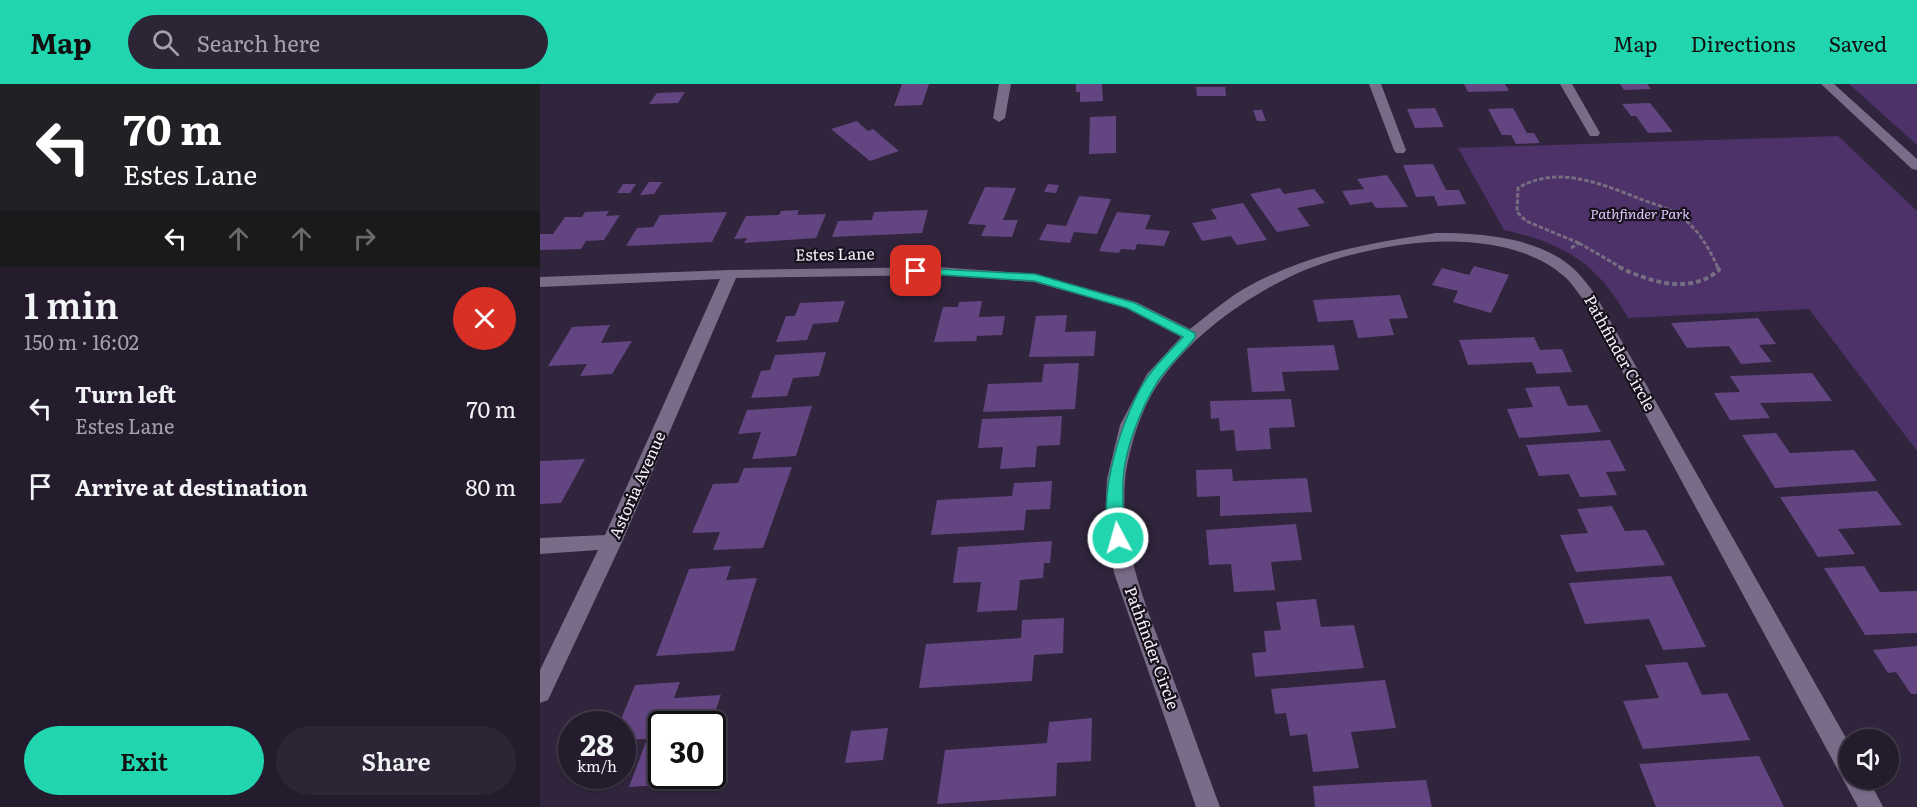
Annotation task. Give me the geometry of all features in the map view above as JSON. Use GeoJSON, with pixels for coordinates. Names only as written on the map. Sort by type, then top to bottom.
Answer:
{"type":"FeatureCollection","features":[{"type":"Feature","properties":{"kind":"street"},"geometry":{"type":"LineString","coordinates":[[999,118],[1005,84]]}},
{"type":"Feature","properties":{"kind":"street"},"geometry":{"type":"LineString","coordinates":[[1375,84],[1400,150]]}},
{"type":"Feature","properties":{"kind":"street"},"geometry":{"type":"LineString","coordinates":[[1566,84],[1594,134]]}},
{"type":"Feature","properties":{"kind":"street"},"geometry":{"type":"LineString","coordinates":[[1827,84],[1917,166]]}},
{"type":"Feature","properties":{"kind":"street","name":"Pathfinder Circle"},"geometry":{"type":"LineString","coordinates":[[1208,807],[1124,573],[1115,520],[1116,479],[1129,425],[1153,378],[1191,336],[1246,294],[1300,267],[1368,247],[1436,237],[1478,237],[1515,245],[1545,257],[1571,274],[1590,297],[1839,749]]}},
{"type":"Feature","properties":{"kind":"street","name":"Estes Lane"},"geometry":{"type":"LineString","coordinates":[[540,282],[730,274],[939,271],[1035,278],[1131,305],[1191,336]]}},
{"type":"Feature","properties":{"kind":"street","name":"Astoria Avenue"},"geometry":{"type":"LineString","coordinates":[[540,693],[612,542],[730,274]]}},
{"type":"Feature","properties":{"kind":"street"},"geometry":{"type":"LineString","coordinates":[[540,546],[612,542]]}},
{"type":"Feature","properties":{"kind":"street"},"geometry":{"type":"LineString","coordinates":[[1861,789],[1870,807]]}},
{"type":"Feature","properties":{"kind":"path"},"geometry":{"type":"LineString","coordinates":[[1566,177],[1609,188],[1660,207],[1679,215],[1695,230],[1714,257],[1719,270],[1712,278],[1693,284],[1660,281],[1619,267],[1595,250],[1579,243],[1526,221],[1517,212],[1518,188],[1525,182],[1536,178],[1566,177]]}},
{"type":"Feature","properties":{"kind":"path"},"geometry":{"type":"LineString","coordinates":[[1563,253],[1579,243]]}},
{"type":"Feature","properties":{"kind":"green space"},"geometry":{"type":"Polygon","coordinates":[[[1849,84],[1917,84],[1917,145],[1849,84]]]}},
{"type":"Feature","properties":{"kind":"green space","name":"Pathfinder Park"},"geometry":{"type":"Polygon","coordinates":[[[1838,136],[1917,211],[1917,451],[1809,309],[1628,318],[1604,283],[1577,259],[1545,242],[1504,230],[1458,148],[1838,136]]]}},
{"type":"Feature","properties":{"kind":"building"},"geometry":{"type":"Polygon","coordinates":[[[902,84],[929,84],[922,105],[894,106],[902,84]]]}},
{"type":"Feature","properties":{"kind":"building"},"geometry":{"type":"Polygon","coordinates":[[[1076,84],[1102,84],[1103,101],[1080,102],[1080,92],[1076,92],[1076,84]]]}},
{"type":"Feature","properties":{"kind":"building"},"geometry":{"type":"Polygon","coordinates":[[[1464,84],[1505,84],[1509,91],[1468,92],[1464,84]]]}},
{"type":"Feature","properties":{"kind":"building"},"geometry":{"type":"Polygon","coordinates":[[[1620,84],[1647,84],[1651,89],[1624,90],[1620,84]]]}},
{"type":"Feature","properties":{"kind":"building"},"geometry":{"type":"Polygon","coordinates":[[[1196,87],[1225,87],[1226,96],[1197,96],[1196,87]]]}},
{"type":"Feature","properties":{"kind":"building"},"geometry":{"type":"Polygon","coordinates":[[[685,92],[678,103],[649,104],[657,93],[685,92]]]}},
{"type":"Feature","properties":{"kind":"building"},"geometry":{"type":"Polygon","coordinates":[[[1650,103],[1673,132],[1648,133],[1636,116],[1631,116],[1622,104],[1650,103]]]}},
{"type":"Feature","properties":{"kind":"building"},"geometry":{"type":"Polygon","coordinates":[[[1435,108],[1444,127],[1415,128],[1407,109],[1435,108]]]}},
{"type":"Feature","properties":{"kind":"building"},"geometry":{"type":"Polygon","coordinates":[[[1513,108],[1527,133],[1534,133],[1540,143],[1516,144],[1511,135],[1502,135],[1488,109],[1513,108]]]}},
{"type":"Feature","properties":{"kind":"building"},"geometry":{"type":"Polygon","coordinates":[[[1253,110],[1262,110],[1266,121],[1257,121],[1253,110]]]}},
{"type":"Feature","properties":{"kind":"building"},"geometry":{"type":"Polygon","coordinates":[[[1116,116],[1116,153],[1089,154],[1090,117],[1116,116]]]}},
{"type":"Feature","properties":{"kind":"building"},"geometry":{"type":"Polygon","coordinates":[[[857,121],[868,131],[873,129],[899,151],[870,161],[831,129],[857,121]]]}},
{"type":"Feature","properties":{"kind":"building"},"geometry":{"type":"Polygon","coordinates":[[[1433,164],[1446,190],[1459,190],[1466,204],[1438,206],[1434,196],[1416,197],[1403,165],[1433,164]]]}},
{"type":"Feature","properties":{"kind":"building"},"geometry":{"type":"Polygon","coordinates":[[[1387,175],[1408,207],[1376,208],[1372,202],[1350,205],[1342,191],[1364,189],[1357,179],[1387,175]]]}},
{"type":"Feature","properties":{"kind":"building"},"geometry":{"type":"Polygon","coordinates":[[[649,182],[662,182],[654,194],[640,195],[649,182]]]}},
{"type":"Feature","properties":{"kind":"building"},"geometry":{"type":"Polygon","coordinates":[[[623,184],[636,184],[630,193],[617,193],[623,184]]]}},
{"type":"Feature","properties":{"kind":"building"},"geometry":{"type":"Polygon","coordinates":[[[1048,184],[1059,185],[1056,193],[1044,192],[1048,184]]]}},
{"type":"Feature","properties":{"kind":"building"},"geometry":{"type":"Polygon","coordinates":[[[985,187],[1016,188],[1003,220],[1018,220],[1012,237],[981,236],[986,225],[968,224],[985,187]]]}},
{"type":"Feature","properties":{"kind":"building"},"geometry":{"type":"Polygon","coordinates":[[[1280,188],[1284,194],[1314,189],[1325,203],[1297,208],[1310,226],[1277,232],[1250,194],[1280,188]]]}},
{"type":"Feature","properties":{"kind":"building"},"geometry":{"type":"Polygon","coordinates":[[[1079,196],[1111,199],[1097,234],[1074,232],[1070,243],[1039,240],[1047,224],[1066,226],[1079,196]]]}},
{"type":"Feature","properties":{"kind":"building"},"geometry":{"type":"Polygon","coordinates":[[[1243,203],[1267,240],[1237,245],[1231,236],[1202,241],[1192,223],[1217,219],[1211,209],[1243,203]]]}},
{"type":"Feature","properties":{"kind":"building"},"geometry":{"type":"Polygon","coordinates":[[[799,210],[797,215],[826,214],[816,238],[744,243],[747,238],[734,239],[746,216],[779,215],[781,211],[799,210]]]}},
{"type":"Feature","properties":{"kind":"building"},"geometry":{"type":"Polygon","coordinates":[[[928,210],[922,233],[832,237],[838,221],[872,220],[874,212],[928,210]]]}},
{"type":"Feature","properties":{"kind":"building"},"geometry":{"type":"Polygon","coordinates":[[[609,211],[606,216],[620,215],[604,240],[586,241],[581,249],[540,250],[540,234],[553,234],[565,217],[582,217],[585,212],[609,211]]]}},
{"type":"Feature","properties":{"kind":"building"},"geometry":{"type":"Polygon","coordinates":[[[727,212],[712,242],[626,246],[637,228],[653,227],[660,215],[727,212]]]}},
{"type":"Feature","properties":{"kind":"building"},"geometry":{"type":"Polygon","coordinates":[[[1117,212],[1151,215],[1145,229],[1170,231],[1164,246],[1137,244],[1135,250],[1121,249],[1119,253],[1099,251],[1117,212]]]}},
{"type":"Feature","properties":{"kind":"building"},"geometry":{"type":"Polygon","coordinates":[[[1474,266],[1509,275],[1491,313],[1453,302],[1458,291],[1432,285],[1442,268],[1469,275],[1474,266]]]}},
{"type":"Feature","properties":{"kind":"building"},"geometry":{"type":"Polygon","coordinates":[[[1400,295],[1408,318],[1389,319],[1394,335],[1358,338],[1353,320],[1318,322],[1313,300],[1400,295]]]}},
{"type":"Feature","properties":{"kind":"building"},"geometry":{"type":"Polygon","coordinates":[[[845,301],[838,322],[813,324],[807,340],[776,342],[786,316],[795,316],[800,303],[845,301]]]}},
{"type":"Feature","properties":{"kind":"building"},"geometry":{"type":"Polygon","coordinates":[[[982,301],[979,317],[1005,316],[1002,335],[977,336],[976,341],[934,342],[943,307],[958,307],[959,302],[982,301]]]}},
{"type":"Feature","properties":{"kind":"building"},"geometry":{"type":"Polygon","coordinates":[[[1067,315],[1065,332],[1096,331],[1094,356],[1029,357],[1036,316],[1067,315]]]}},
{"type":"Feature","properties":{"kind":"building"},"geometry":{"type":"Polygon","coordinates":[[[1758,318],[1776,344],[1759,345],[1772,362],[1741,364],[1729,346],[1687,348],[1671,323],[1758,318]]]}},
{"type":"Feature","properties":{"kind":"building"},"geometry":{"type":"Polygon","coordinates":[[[610,325],[601,343],[632,341],[612,374],[580,376],[587,364],[548,366],[572,327],[610,325]]]}},
{"type":"Feature","properties":{"kind":"building"},"geometry":{"type":"Polygon","coordinates":[[[1534,337],[1540,350],[1562,349],[1572,372],[1537,374],[1532,362],[1468,365],[1459,340],[1534,337]]]}},
{"type":"Feature","properties":{"kind":"building"},"geometry":{"type":"Polygon","coordinates":[[[1334,345],[1339,370],[1282,372],[1285,391],[1252,392],[1247,348],[1334,345]]]}},
{"type":"Feature","properties":{"kind":"building"},"geometry":{"type":"Polygon","coordinates":[[[826,352],[819,376],[793,378],[787,396],[751,398],[761,371],[770,370],[775,355],[826,352]]]}},
{"type":"Feature","properties":{"kind":"building"},"geometry":{"type":"Polygon","coordinates":[[[1079,363],[1075,409],[983,412],[988,384],[1042,382],[1044,364],[1079,363]]]}},
{"type":"Feature","properties":{"kind":"building"},"geometry":{"type":"Polygon","coordinates":[[[1812,373],[1832,401],[1760,403],[1770,418],[1730,420],[1714,393],[1740,392],[1730,376],[1812,373]]]}},
{"type":"Feature","properties":{"kind":"building"},"geometry":{"type":"Polygon","coordinates":[[[1559,386],[1568,406],[1587,405],[1601,432],[1519,438],[1507,409],[1533,407],[1525,388],[1559,386]]]}},
{"type":"Feature","properties":{"kind":"building"},"geometry":{"type":"Polygon","coordinates":[[[1291,399],[1295,427],[1269,428],[1271,449],[1236,451],[1234,430],[1220,431],[1219,418],[1211,419],[1210,401],[1291,399]]]}},
{"type":"Feature","properties":{"kind":"building"},"geometry":{"type":"Polygon","coordinates":[[[812,406],[796,456],[752,459],[761,432],[738,434],[747,410],[812,406]]]}},
{"type":"Feature","properties":{"kind":"building"},"geometry":{"type":"Polygon","coordinates":[[[1062,416],[1060,445],[1037,446],[1035,467],[1000,469],[1003,447],[978,448],[982,419],[1062,416]]]}},
{"type":"Feature","properties":{"kind":"building"},"geometry":{"type":"Polygon","coordinates":[[[1776,433],[1790,453],[1854,450],[1877,481],[1775,488],[1742,435],[1776,433]]]}},
{"type":"Feature","properties":{"kind":"building"},"geometry":{"type":"Polygon","coordinates":[[[1610,440],[1626,471],[1606,472],[1617,495],[1580,497],[1569,474],[1539,476],[1526,445],[1610,440]]]}},
{"type":"Feature","properties":{"kind":"building"},"geometry":{"type":"Polygon","coordinates":[[[585,459],[561,503],[540,504],[540,461],[585,459]]]}},
{"type":"Feature","properties":{"kind":"building"},"geometry":{"type":"Polygon","coordinates":[[[792,467],[763,548],[713,550],[720,532],[692,533],[713,484],[738,483],[744,468],[792,467]]]}},
{"type":"Feature","properties":{"kind":"building"},"geometry":{"type":"Polygon","coordinates":[[[1232,469],[1233,481],[1307,478],[1312,512],[1220,516],[1220,496],[1197,497],[1196,470],[1232,469]]]}},
{"type":"Feature","properties":{"kind":"building"},"geometry":{"type":"Polygon","coordinates":[[[1052,481],[1050,509],[1026,510],[1024,530],[931,535],[937,500],[1012,496],[1014,483],[1052,481]]]}},
{"type":"Feature","properties":{"kind":"building"},"geometry":{"type":"Polygon","coordinates":[[[1877,491],[1902,525],[1838,529],[1855,554],[1818,557],[1780,497],[1877,491]]]}},
{"type":"Feature","properties":{"kind":"building"},"geometry":{"type":"Polygon","coordinates":[[[1612,506],[1625,531],[1646,530],[1665,565],[1576,572],[1560,535],[1588,533],[1577,509],[1612,506]]]}},
{"type":"Feature","properties":{"kind":"building"},"geometry":{"type":"Polygon","coordinates":[[[1296,524],[1302,560],[1271,562],[1275,590],[1234,592],[1231,564],[1209,565],[1206,530],[1296,524]]]}},
{"type":"Feature","properties":{"kind":"building"},"geometry":{"type":"Polygon","coordinates":[[[1052,541],[1050,563],[1044,563],[1043,578],[1020,580],[1017,610],[977,612],[981,582],[953,583],[958,547],[1052,541]]]}},
{"type":"Feature","properties":{"kind":"building"},"geometry":{"type":"Polygon","coordinates":[[[731,566],[726,580],[757,578],[734,651],[656,656],[689,569],[731,566]]]}},
{"type":"Feature","properties":{"kind":"building"},"geometry":{"type":"Polygon","coordinates":[[[1864,566],[1880,592],[1917,591],[1917,633],[1865,635],[1824,568],[1864,566]]]}},
{"type":"Feature","properties":{"kind":"building"},"geometry":{"type":"Polygon","coordinates":[[[1671,576],[1706,647],[1663,650],[1649,619],[1585,624],[1569,583],[1671,576]]]}},
{"type":"Feature","properties":{"kind":"building"},"geometry":{"type":"Polygon","coordinates":[[[1316,599],[1321,627],[1354,625],[1364,668],[1255,677],[1252,653],[1266,652],[1264,631],[1281,630],[1276,602],[1316,599]]]}},
{"type":"Feature","properties":{"kind":"building"},"geometry":{"type":"Polygon","coordinates":[[[1064,618],[1063,653],[1034,655],[1032,681],[919,688],[926,644],[1021,638],[1022,620],[1064,618]]]}},
{"type":"Feature","properties":{"kind":"building"},"geometry":{"type":"Polygon","coordinates":[[[1917,646],[1917,694],[1911,694],[1896,672],[1888,673],[1873,650],[1917,646]]]}},
{"type":"Feature","properties":{"kind":"building"},"geometry":{"type":"Polygon","coordinates":[[[1687,662],[1702,695],[1727,693],[1750,740],[1643,749],[1623,701],[1659,698],[1645,665],[1687,662]]]}},
{"type":"Feature","properties":{"kind":"building"},"geometry":{"type":"Polygon","coordinates":[[[1385,680],[1396,728],[1351,732],[1359,768],[1313,772],[1307,734],[1290,736],[1286,713],[1275,714],[1271,689],[1385,680]]]}},
{"type":"Feature","properties":{"kind":"building"},"geometry":{"type":"Polygon","coordinates":[[[680,682],[674,698],[721,695],[715,711],[648,711],[648,786],[636,787],[636,768],[647,739],[636,739],[636,711],[624,711],[635,685],[680,682]]]}},
{"type":"Feature","properties":{"kind":"building"},"geometry":{"type":"Polygon","coordinates":[[[1092,718],[1091,761],[1057,763],[1056,796],[937,804],[945,750],[1047,743],[1049,722],[1092,718]]]}},
{"type":"Feature","properties":{"kind":"building"},"geometry":{"type":"Polygon","coordinates":[[[888,728],[883,760],[845,763],[851,731],[888,728]]]}},
{"type":"Feature","properties":{"kind":"building"},"geometry":{"type":"Polygon","coordinates":[[[1759,756],[1784,807],[1656,807],[1639,764],[1759,756]]]}},
{"type":"Feature","properties":{"kind":"building"},"geometry":{"type":"Polygon","coordinates":[[[1426,780],[1432,807],[1315,807],[1313,786],[1426,780]]]}},
{"type":"Feature","properties":{"kind":"route"},"geometry":{"type":"LineString","coordinates":[[916,271],[1035,278],[1131,305],[1191,336],[1153,378],[1129,425],[1116,479],[1115,520],[1118,538]]}}]}
